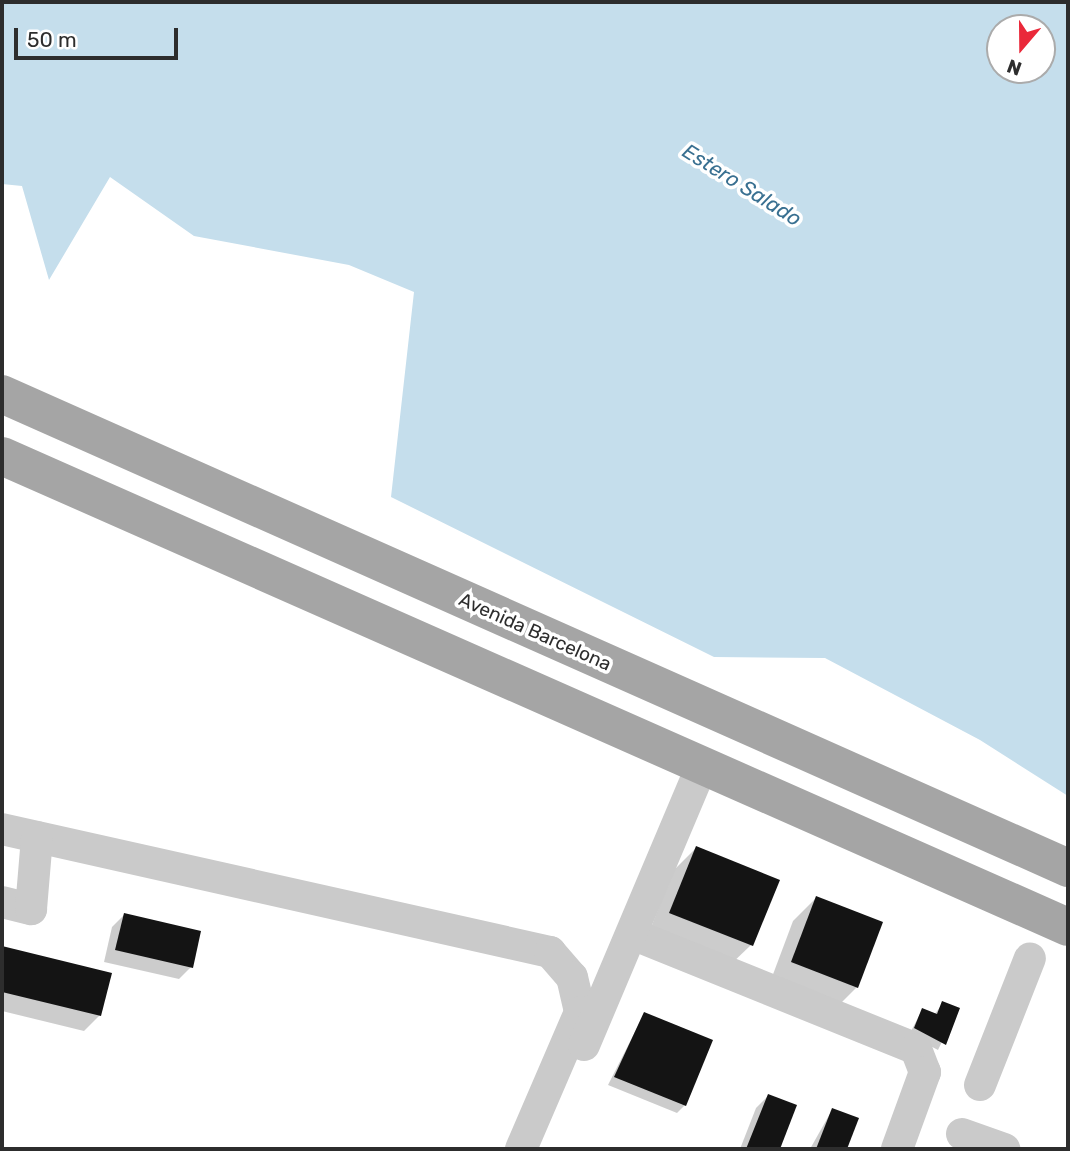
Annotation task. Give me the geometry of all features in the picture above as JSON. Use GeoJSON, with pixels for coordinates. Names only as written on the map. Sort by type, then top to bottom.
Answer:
{"type":"FeatureCollection","features":[{"type":"Feature","properties":{"kind":"main road","name":"Avenida Barcelona"},"geometry":{"type":"LineString","coordinates":[[2,394],[1068,869]]}},
{"type":"Feature","properties":{"kind":"main road"},"geometry":{"type":"LineString","coordinates":[[2,456],[701,768],[1068,927]]}},
{"type":"Feature","properties":{"kind":"main road"},"geometry":{"type":"LineString","coordinates":[[889,850],[916,837],[917,803]]}},
{"type":"Feature","properties":{"kind":"main road"},"geometry":{"type":"LineString","coordinates":[[950,877],[943,865],[947,840],[976,828]]}},
{"type":"Feature","properties":{"kind":"street"},"geometry":{"type":"LineString","coordinates":[[539,1149],[701,768]]}},
{"type":"Feature","properties":{"kind":"street"},"geometry":{"type":"LineString","coordinates":[[2,829],[550,952],[572,978],[580,1012],[520,1149]]}},
{"type":"Feature","properties":{"kind":"street"},"geometry":{"type":"LineString","coordinates":[[2,902],[31,909],[37,837]]}},
{"type":"Feature","properties":{"kind":"street"},"geometry":{"type":"LineString","coordinates":[[632,934],[916,1049],[925,1072],[897,1149]]}},
{"type":"Feature","properties":{"kind":"street"},"geometry":{"type":"LineString","coordinates":[[980,1085],[1030,958]]}},
{"type":"Feature","properties":{"kind":"street"},"geometry":{"type":"LineString","coordinates":[[962,1135],[1004,1149]]}},
{"type":"Feature","properties":{"kind":"water","name":"Estero Salado"},"geometry":{"type":"Polygon","coordinates":[[[2,2],[1068,2],[1068,796],[980,740],[825,658],[714,657],[391,497],[414,292],[349,265],[194,236],[110,177],[49,280],[22,186],[2,184],[2,2]]]}},
{"type":"Feature","properties":{"kind":"building"},"geometry":{"type":"Polygon","coordinates":[[[696,846],[780,880],[753,946],[669,913],[696,846]]]}},
{"type":"Feature","properties":{"kind":"building"},"geometry":{"type":"Polygon","coordinates":[[[816,896],[883,922],[858,988],[791,962],[816,896]]]}},
{"type":"Feature","properties":{"kind":"building"},"geometry":{"type":"Polygon","coordinates":[[[124,913],[201,931],[193,968],[115,950],[124,913]]]}},
{"type":"Feature","properties":{"kind":"building"},"geometry":{"type":"Polygon","coordinates":[[[2,946],[112,973],[101,1016],[2,992],[2,946]]]}},
{"type":"Feature","properties":{"kind":"building"},"geometry":{"type":"Polygon","coordinates":[[[942,1001],[960,1008],[946,1045],[914,1028],[922,1008],[937,1014],[942,1001]]]}},
{"type":"Feature","properties":{"kind":"building"},"geometry":{"type":"Polygon","coordinates":[[[644,1012],[713,1040],[686,1106],[614,1077],[644,1012]]]}},
{"type":"Feature","properties":{"kind":"building"},"geometry":{"type":"Polygon","coordinates":[[[768,1094],[797,1105],[780,1149],[746,1149],[768,1094]]]}},
{"type":"Feature","properties":{"kind":"building"},"geometry":{"type":"Polygon","coordinates":[[[832,1108],[859,1118],[847,1149],[816,1149],[832,1108]]]}}]}
